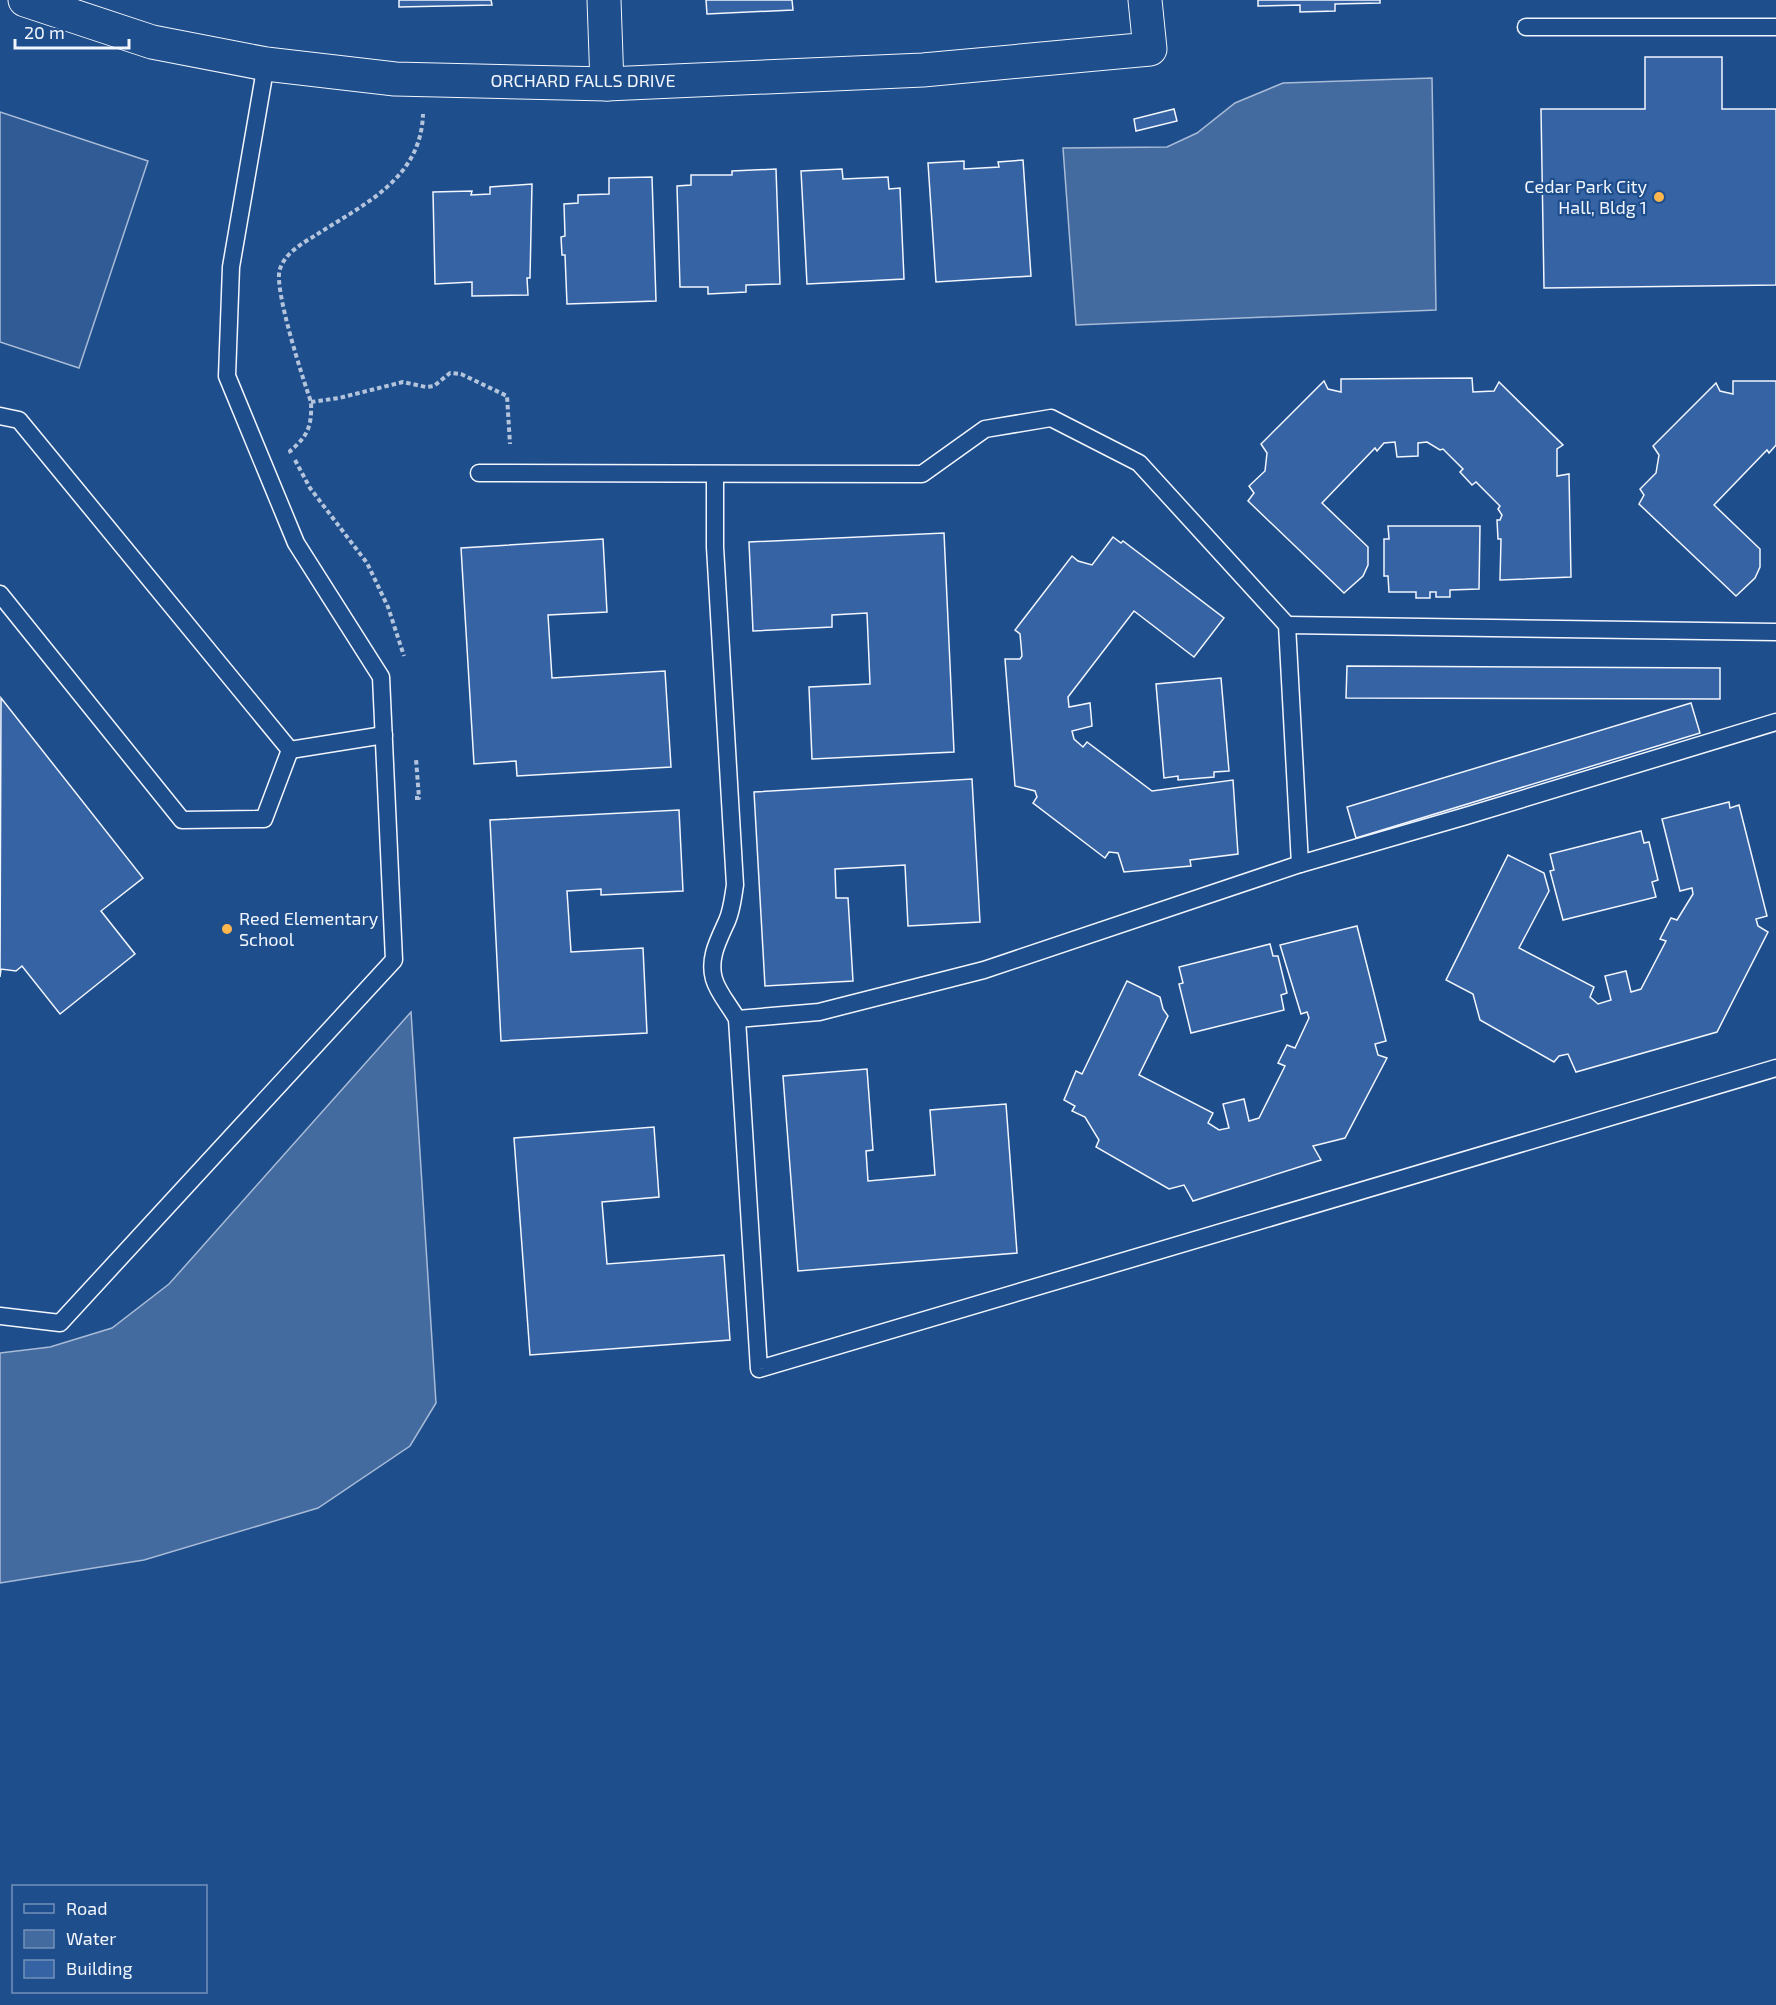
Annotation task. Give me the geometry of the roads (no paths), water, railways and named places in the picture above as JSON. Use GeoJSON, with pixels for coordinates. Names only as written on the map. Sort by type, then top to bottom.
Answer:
{"type":"FeatureCollection","features":[{"type":"Feature","properties":{"kind":"street","name":"ORCHARD FALLS DRIVE"},"geometry":{"type":"LineString","coordinates":[[25,0],[152,42],[266,64],[395,79],[608,84],[923,70],[1150,49],[1145,0]]}},
{"type":"Feature","properties":{"kind":"street"},"geometry":{"type":"LineString","coordinates":[[604,0],[608,84]]}},
{"type":"Feature","properties":{"kind":"lane"},"geometry":{"type":"LineString","coordinates":[[1526,27],[1776,27]]}},
{"type":"Feature","properties":{"kind":"lane"},"geometry":{"type":"LineString","coordinates":[[0,1316],[60,1323],[393,960],[381,677],[296,543],[227,376],[231,267],[266,64]]}},
{"type":"Feature","properties":{"kind":"lane"},"geometry":{"type":"LineString","coordinates":[[0,416],[18,420],[290,750]]}},
{"type":"Feature","properties":{"kind":"lane"},"geometry":{"type":"LineString","coordinates":[[479,473],[922,474],[985,429],[1051,418],[1139,463],[1287,625],[1300,864]]}},
{"type":"Feature","properties":{"kind":"lane"},"geometry":{"type":"LineString","coordinates":[[715,474],[715,547],[735,885],[730,911],[719,936],[713,960],[713,977],[737,1019],[759,1369],[1776,1068]]}},
{"type":"Feature","properties":{"kind":"lane"},"geometry":{"type":"LineString","coordinates":[[0,594],[182,820],[264,819],[290,750]]}},
{"type":"Feature","properties":{"kind":"lane"},"geometry":{"type":"LineString","coordinates":[[1287,625],[1776,632]]}},
{"type":"Feature","properties":{"kind":"lane"},"geometry":{"type":"LineString","coordinates":[[737,1019],[819,1012],[984,970],[1300,864],[1776,722]]}},
{"type":"Feature","properties":{"kind":"lane"},"geometry":{"type":"LineString","coordinates":[[290,750],[384,735]]}},
{"type":"Feature","properties":{"kind":"water"},"geometry":{"type":"Polygon","coordinates":[[[1432,78],[1436,310],[1076,325],[1063,148],[1167,147],[1197,133],[1235,103],[1283,83],[1432,78]]]}},
{"type":"Feature","properties":{"kind":"water"},"geometry":{"type":"Polygon","coordinates":[[[411,1012],[436,1403],[410,1446],[318,1508],[144,1560],[0,1583],[0,1353],[50,1347],[112,1328],[169,1284],[411,1012]]]}},
{"type":"Feature","properties":{"kind":"place","name":"Cedar Park City Hall, Bldg 1"},"geometry":{"type":"Point","coordinates":[1659,197]}},
{"type":"Feature","properties":{"kind":"place","name":"Reed Elementary School"},"geometry":{"type":"Point","coordinates":[227,929]}}]}
